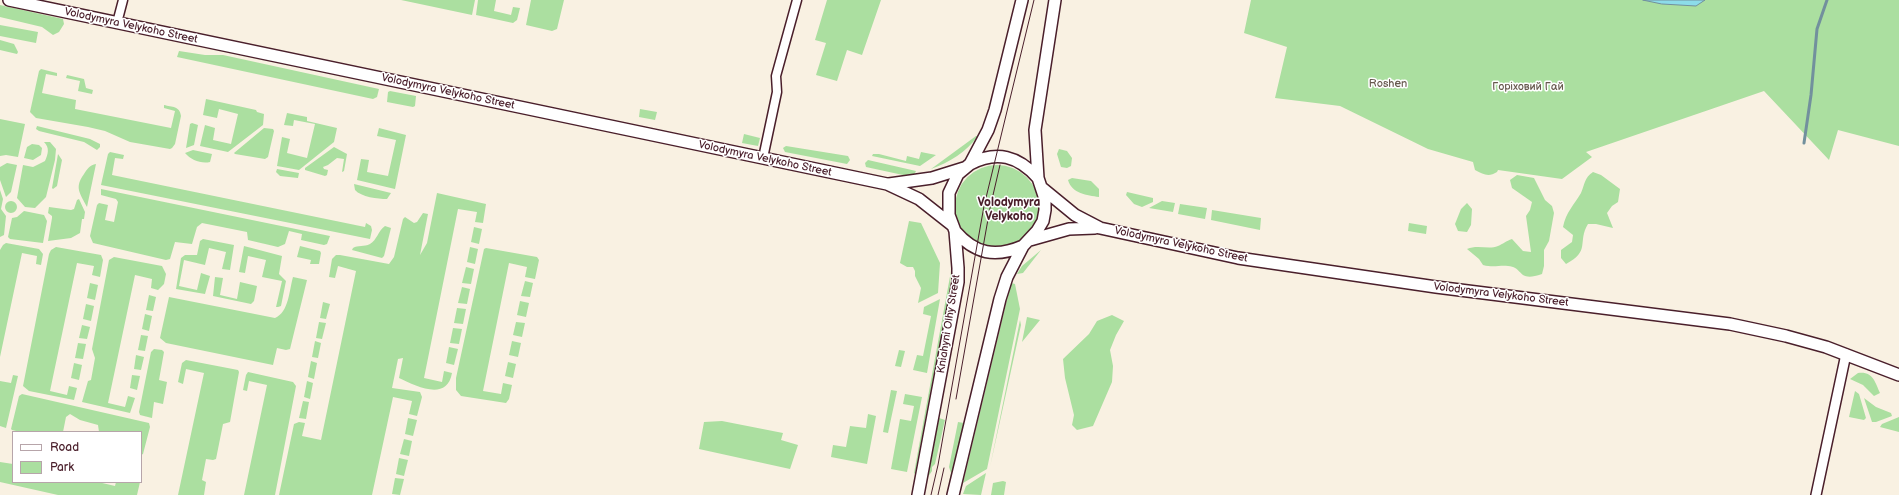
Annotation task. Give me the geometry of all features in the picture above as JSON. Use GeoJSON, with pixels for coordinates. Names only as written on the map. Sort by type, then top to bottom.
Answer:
{"type":"FeatureCollection","features":[{"type":"Feature","properties":{"kind":"main road","name":"Volodymyra Velykoho Street"},"geometry":{"type":"LineString","coordinates":[[9,0],[886,184],[919,199],[954,228],[964,241],[974,248],[986,252],[1005,252],[1026,243],[1069,229],[1100,228],[1258,262],[1436,288],[1730,324],[1786,336],[1846,354],[1899,375]]}},
{"type":"Feature","properties":{"kind":"main road","name":"Kniahyni Olhy Street"},"geometry":{"type":"LineString","coordinates":[[918,495],[958,282],[954,228],[949,215],[949,193],[953,183],[968,165],[988,130],[995,110],[1022,0]]}},
{"type":"Feature","properties":{"kind":"main road"},"geometry":{"type":"LineString","coordinates":[[953,495],[1000,298],[1007,278],[1026,243],[1037,231],[1044,216],[1045,199],[1040,183],[1034,140],[1036,116],[1055,0]]}},
{"type":"Feature","properties":{"kind":"main road","name":"Volodymyra Velykoho Street"},"geometry":{"type":"LineString","coordinates":[[886,184],[932,178],[988,157],[1007,157],[1024,165],[1040,183],[1075,215],[1100,228]]}},
{"type":"Feature","properties":{"kind":"street"},"geometry":{"type":"LineString","coordinates":[[117,23],[123,0]]}},
{"type":"Feature","properties":{"kind":"street"},"geometry":{"type":"LineString","coordinates":[[763,158],[777,92],[776,76],[797,0]]}},
{"type":"Feature","properties":{"kind":"street"},"geometry":{"type":"LineString","coordinates":[[1816,495],[1846,354]]}},
{"type":"Feature","properties":{"kind":"green space"},"geometry":{"type":"Polygon","coordinates":[[[401,0],[475,0],[472,15],[401,0]]]}},
{"type":"Feature","properties":{"kind":"green space"},"geometry":{"type":"Polygon","coordinates":[[[478,0],[496,0],[494,11],[511,15],[513,7],[520,8],[517,20],[513,23],[476,15],[478,0]]]}},
{"type":"Feature","properties":{"kind":"green space"},"geometry":{"type":"Polygon","coordinates":[[[531,0],[564,0],[557,29],[552,31],[526,25],[531,0]]]}},
{"type":"Feature","properties":{"kind":"green space"},"geometry":{"type":"Polygon","coordinates":[[[827,0],[881,0],[862,55],[847,50],[837,81],[816,75],[826,43],[815,40],[827,0]]]}},
{"type":"Feature","properties":{"kind":"green space","name":"Горіховий Гай"},"geometry":{"type":"Polygon","coordinates":[[[1251,0],[1899,0],[1899,146],[1838,130],[1829,160],[1764,91],[1586,152],[1592,157],[1562,179],[1498,170],[1494,174],[1486,175],[1475,170],[1473,162],[1428,149],[1340,106],[1275,98],[1287,47],[1244,33],[1251,0]]]}},
{"type":"Feature","properties":{"kind":"green space"},"geometry":{"type":"Polygon","coordinates":[[[0,5],[63,19],[64,24],[59,32],[53,35],[42,27],[0,17],[0,5]]]}},
{"type":"Feature","properties":{"kind":"green space"},"geometry":{"type":"Polygon","coordinates":[[[0,25],[38,32],[36,43],[0,36],[0,25]]]}},
{"type":"Feature","properties":{"kind":"green space"},"geometry":{"type":"Polygon","coordinates":[[[0,40],[14,44],[18,52],[17,54],[0,50],[0,40]]]}},
{"type":"Feature","properties":{"kind":"green space"},"geometry":{"type":"Polygon","coordinates":[[[179,51],[205,55],[223,55],[379,89],[377,97],[373,99],[177,57],[179,51]]]}},
{"type":"Feature","properties":{"kind":"green space"},"geometry":{"type":"Polygon","coordinates":[[[41,69],[57,73],[57,76],[46,74],[42,93],[76,100],[75,109],[171,128],[175,111],[164,108],[164,105],[179,110],[181,116],[175,144],[170,149],[130,142],[105,131],[36,118],[30,112],[39,71],[41,69]]]}},
{"type":"Feature","properties":{"kind":"green space"},"geometry":{"type":"Polygon","coordinates":[[[67,75],[84,79],[86,88],[93,90],[92,94],[78,91],[80,81],[66,78],[67,75]]]}},
{"type":"Feature","properties":{"kind":"green space"},"geometry":{"type":"Polygon","coordinates":[[[390,91],[416,96],[415,106],[413,107],[387,102],[388,92],[390,91]]]}},
{"type":"Feature","properties":{"kind":"green space"},"geometry":{"type":"Polygon","coordinates":[[[206,99],[256,110],[257,112],[264,114],[263,125],[228,152],[200,146],[205,125],[215,128],[213,140],[231,144],[238,114],[219,109],[217,118],[203,115],[206,99]]]}},
{"type":"Feature","properties":{"kind":"green space"},"geometry":{"type":"Polygon","coordinates":[[[640,109],[657,112],[655,120],[639,117],[640,109]]]}},
{"type":"Feature","properties":{"kind":"green space"},"geometry":{"type":"Polygon","coordinates":[[[287,113],[307,117],[307,121],[337,128],[334,142],[299,170],[277,166],[282,137],[290,139],[287,153],[307,158],[315,124],[294,120],[293,126],[284,125],[287,113]]]}},
{"type":"Feature","properties":{"kind":"green space"},"geometry":{"type":"Polygon","coordinates":[[[0,119],[25,124],[18,157],[6,155],[0,156],[0,119]]]}},
{"type":"Feature","properties":{"kind":"green space"},"geometry":{"type":"Polygon","coordinates":[[[192,123],[198,125],[194,145],[186,148],[190,124],[192,123]]]}},
{"type":"Feature","properties":{"kind":"green space"},"geometry":{"type":"Polygon","coordinates":[[[37,126],[90,139],[100,144],[100,147],[97,150],[84,142],[39,131],[36,129],[37,126]]]}},
{"type":"Feature","properties":{"kind":"green space"},"geometry":{"type":"Polygon","coordinates":[[[264,128],[273,129],[274,131],[268,157],[265,159],[234,153],[264,128]]]}},
{"type":"Feature","properties":{"kind":"green space"},"geometry":{"type":"Polygon","coordinates":[[[379,128],[406,135],[395,189],[357,180],[361,159],[369,160],[367,172],[388,176],[396,140],[377,136],[379,128]]]}},
{"type":"Feature","properties":{"kind":"green space"},"geometry":{"type":"Polygon","coordinates":[[[744,134],[760,138],[758,146],[742,143],[744,134]]]}},
{"type":"Feature","properties":{"kind":"green space"},"geometry":{"type":"Polygon","coordinates":[[[978,136],[957,156],[931,169],[978,136]]]}},
{"type":"Feature","properties":{"kind":"green space"},"geometry":{"type":"Polygon","coordinates":[[[44,142],[50,142],[56,149],[55,160],[46,197],[35,208],[25,207],[17,198],[23,165],[33,167],[45,161],[48,151],[44,142]]]}},
{"type":"Feature","properties":{"kind":"green space"},"geometry":{"type":"Polygon","coordinates":[[[32,144],[39,145],[42,148],[41,155],[33,160],[24,158],[27,147],[32,144]]]}},
{"type":"Feature","properties":{"kind":"green space"},"geometry":{"type":"Polygon","coordinates":[[[786,146],[848,156],[850,160],[847,164],[785,152],[783,148],[786,146]]]}},
{"type":"Feature","properties":{"kind":"green space"},"geometry":{"type":"Polygon","coordinates":[[[334,147],[347,154],[344,171],[342,172],[344,159],[337,158],[323,167],[324,169],[328,170],[327,175],[325,176],[305,170],[305,168],[334,147]]]}},
{"type":"Feature","properties":{"kind":"green space"},"geometry":{"type":"Polygon","coordinates":[[[1059,149],[1067,151],[1072,158],[1071,166],[1067,168],[1061,167],[1057,154],[1059,149]]]}},
{"type":"Feature","properties":{"kind":"green space"},"geometry":{"type":"Polygon","coordinates":[[[193,150],[212,154],[210,162],[196,161],[185,153],[193,150]]]}},
{"type":"Feature","properties":{"kind":"green space"},"geometry":{"type":"Polygon","coordinates":[[[110,152],[124,155],[123,159],[115,158],[112,175],[365,227],[366,223],[371,226],[372,230],[370,239],[101,185],[108,154],[110,152]]]}},
{"type":"Feature","properties":{"kind":"green space"},"geometry":{"type":"Polygon","coordinates":[[[921,152],[936,155],[920,166],[872,156],[873,154],[879,154],[906,161],[907,156],[919,159],[921,152]]]}},
{"type":"Feature","properties":{"kind":"green space"},"geometry":{"type":"Polygon","coordinates":[[[58,154],[62,160],[57,186],[53,189],[52,188],[58,154]]]}},
{"type":"Feature","properties":{"kind":"green space"},"geometry":{"type":"Polygon","coordinates":[[[868,160],[916,171],[914,175],[903,175],[866,167],[865,163],[868,160]]]}},
{"type":"Feature","properties":{"kind":"green space"},"geometry":{"type":"Polygon","coordinates":[[[7,163],[17,165],[11,192],[6,197],[0,180],[0,167],[7,163]]]}},
{"type":"Feature","properties":{"kind":"green space"},"geometry":{"type":"Polygon","coordinates":[[[96,164],[87,207],[80,194],[79,183],[88,169],[92,165],[96,164]]]}},
{"type":"Feature","properties":{"kind":"green space"},"geometry":{"type":"Polygon","coordinates":[[[997,165],[1013,168],[1027,177],[1036,191],[1039,207],[1036,223],[1027,237],[1013,246],[997,249],[981,246],[967,237],[958,223],[955,207],[958,191],[967,177],[981,168],[997,165]]]}},
{"type":"Feature","properties":{"kind":"green space"},"geometry":{"type":"Polygon","coordinates":[[[277,169],[299,173],[298,178],[280,176],[276,172],[277,169]]]}},
{"type":"Feature","properties":{"kind":"green space"},"geometry":{"type":"Polygon","coordinates":[[[1593,172],[1601,175],[1620,189],[1618,202],[1612,206],[1607,213],[1613,228],[1596,224],[1588,224],[1583,236],[1581,250],[1574,259],[1566,264],[1561,258],[1561,250],[1572,242],[1573,235],[1563,227],[1564,222],[1581,193],[1586,179],[1593,172]]]}},
{"type":"Feature","properties":{"kind":"green space"},"geometry":{"type":"Polygon","coordinates":[[[1517,175],[1534,178],[1545,200],[1552,206],[1554,213],[1549,241],[1544,250],[1544,266],[1542,274],[1528,277],[1524,276],[1513,267],[1483,265],[1479,259],[1467,249],[1475,247],[1494,247],[1512,239],[1523,251],[1531,252],[1526,216],[1530,210],[1532,202],[1512,188],[1510,180],[1517,175]]]}},
{"type":"Feature","properties":{"kind":"green space"},"geometry":{"type":"Polygon","coordinates":[[[1072,178],[1091,181],[1099,189],[1099,197],[1076,191],[1070,185],[1068,180],[1072,178]]]}},
{"type":"Feature","properties":{"kind":"green space"},"geometry":{"type":"Polygon","coordinates":[[[354,184],[391,193],[387,199],[370,197],[355,190],[354,184]]]}},
{"type":"Feature","properties":{"kind":"green space"},"geometry":{"type":"Polygon","coordinates":[[[101,189],[330,236],[327,244],[324,245],[301,240],[302,234],[289,231],[285,244],[278,247],[248,240],[247,232],[202,223],[197,227],[192,244],[175,242],[170,259],[166,260],[93,243],[90,236],[97,205],[99,203],[108,205],[105,220],[114,222],[118,202],[116,199],[101,195],[101,189]]]}},
{"type":"Feature","properties":{"kind":"green space"},"geometry":{"type":"Polygon","coordinates":[[[0,190],[3,199],[1,209],[6,216],[4,235],[0,237],[0,190]]]}},
{"type":"Feature","properties":{"kind":"green space"},"geometry":{"type":"Polygon","coordinates":[[[1127,192],[1153,198],[1153,202],[1142,207],[1134,204],[1126,195],[1127,192]]]}},
{"type":"Feature","properties":{"kind":"green space"},"geometry":{"type":"Polygon","coordinates":[[[437,193],[486,204],[483,223],[475,222],[477,212],[458,209],[424,378],[442,382],[444,371],[452,373],[449,382],[444,387],[430,389],[422,388],[399,378],[403,358],[398,359],[392,388],[420,392],[422,397],[417,416],[409,414],[412,401],[393,397],[372,495],[279,495],[294,424],[299,422],[305,423],[302,436],[321,440],[356,271],[338,266],[335,278],[329,277],[332,259],[336,255],[340,255],[389,264],[394,257],[403,219],[405,217],[414,223],[417,222],[423,213],[428,214],[420,255],[427,243],[437,193]]]}},
{"type":"Feature","properties":{"kind":"green space"},"geometry":{"type":"Polygon","coordinates":[[[79,199],[85,212],[84,219],[82,219],[80,233],[71,238],[48,241],[52,218],[52,216],[48,213],[49,207],[71,210],[74,209],[77,200],[79,199]]]}},
{"type":"Feature","properties":{"kind":"green space"},"geometry":{"type":"Polygon","coordinates":[[[11,201],[15,203],[17,207],[15,211],[11,213],[7,211],[5,207],[7,203],[11,201]]]}},
{"type":"Feature","properties":{"kind":"green space"},"geometry":{"type":"Polygon","coordinates":[[[1162,201],[1175,203],[1173,212],[1149,208],[1162,201]]]}},
{"type":"Feature","properties":{"kind":"green space"},"geometry":{"type":"Polygon","coordinates":[[[1467,203],[1472,209],[1471,225],[1467,232],[1458,231],[1455,224],[1461,209],[1467,203]]]}},
{"type":"Feature","properties":{"kind":"green space"},"geometry":{"type":"Polygon","coordinates":[[[1180,204],[1207,208],[1205,219],[1178,214],[1180,204]]]}},
{"type":"Feature","properties":{"kind":"green space"},"geometry":{"type":"Polygon","coordinates":[[[1212,210],[1261,218],[1260,230],[1211,220],[1212,210]]]}},
{"type":"Feature","properties":{"kind":"green space"},"geometry":{"type":"Polygon","coordinates":[[[24,211],[44,215],[47,221],[43,243],[10,239],[8,237],[12,218],[17,217],[24,211]]]}},
{"type":"Feature","properties":{"kind":"green space"},"geometry":{"type":"Polygon","coordinates":[[[909,221],[921,223],[940,263],[938,293],[918,303],[921,288],[915,276],[915,271],[913,267],[907,267],[900,263],[909,221]]]}},
{"type":"Feature","properties":{"kind":"green space"},"geometry":{"type":"Polygon","coordinates":[[[1409,223],[1427,226],[1426,234],[1408,231],[1409,223]]]}},
{"type":"Feature","properties":{"kind":"green space"},"geometry":{"type":"Polygon","coordinates":[[[385,226],[391,228],[384,256],[382,258],[352,250],[355,247],[370,244],[385,226]]]}},
{"type":"Feature","properties":{"kind":"green space"},"geometry":{"type":"Polygon","coordinates":[[[474,227],[482,229],[479,244],[471,242],[474,227]]]}},
{"type":"Feature","properties":{"kind":"green space"},"geometry":{"type":"Polygon","coordinates":[[[203,239],[234,245],[230,270],[222,269],[226,252],[209,248],[205,265],[184,260],[179,286],[197,290],[201,273],[210,276],[205,294],[176,289],[181,258],[185,255],[197,255],[200,241],[203,239]]]}},
{"type":"Feature","properties":{"kind":"green space"},"geometry":{"type":"Polygon","coordinates":[[[6,243],[39,249],[43,254],[41,265],[36,264],[37,256],[22,253],[0,357],[0,250],[6,243]]]}},
{"type":"Feature","properties":{"kind":"green space"},"geometry":{"type":"Polygon","coordinates":[[[244,246],[282,256],[279,274],[286,281],[281,306],[276,307],[282,281],[262,277],[266,260],[248,256],[245,273],[239,272],[244,246]]]}},
{"type":"Feature","properties":{"kind":"green space"},"geometry":{"type":"Polygon","coordinates":[[[300,246],[320,251],[319,264],[310,264],[311,260],[297,257],[300,246]]]}},
{"type":"Feature","properties":{"kind":"green space"},"geometry":{"type":"Polygon","coordinates":[[[56,247],[101,255],[103,260],[100,277],[92,275],[94,266],[77,263],[50,391],[67,395],[69,386],[77,388],[74,400],[29,391],[23,386],[49,254],[51,250],[56,247]]]}},
{"type":"Feature","properties":{"kind":"green space"},"geometry":{"type":"Polygon","coordinates":[[[470,247],[478,249],[475,264],[467,262],[470,247]]]}},
{"type":"Feature","properties":{"kind":"green space"},"geometry":{"type":"Polygon","coordinates":[[[486,248],[537,257],[539,260],[535,279],[525,277],[527,267],[509,263],[483,391],[501,394],[503,383],[512,385],[509,399],[506,403],[461,396],[456,390],[456,378],[484,249],[486,248]]]}},
{"type":"Feature","properties":{"kind":"green space"},"geometry":{"type":"Polygon","coordinates":[[[1041,250],[1023,273],[1017,274],[1022,266],[1041,250]]]}},
{"type":"Feature","properties":{"kind":"green space"},"geometry":{"type":"Polygon","coordinates":[[[114,257],[162,266],[166,274],[164,284],[158,290],[151,288],[152,279],[135,275],[108,403],[125,407],[128,396],[135,398],[130,413],[82,402],[88,381],[91,380],[95,358],[92,349],[109,260],[114,257]]]}},
{"type":"Feature","properties":{"kind":"green space"},"geometry":{"type":"Polygon","coordinates":[[[466,267],[474,269],[471,284],[462,283],[466,267]]]}},
{"type":"Feature","properties":{"kind":"green space"},"geometry":{"type":"Polygon","coordinates":[[[951,271],[950,289],[915,474],[914,473],[951,271]]]}},
{"type":"Feature","properties":{"kind":"green space"},"geometry":{"type":"Polygon","coordinates":[[[215,277],[223,278],[220,295],[237,299],[240,282],[257,286],[254,301],[251,304],[213,296],[215,277]]]}},
{"type":"Feature","properties":{"kind":"green space"},"geometry":{"type":"Polygon","coordinates":[[[293,277],[307,280],[290,349],[286,350],[277,348],[273,365],[166,343],[160,338],[169,297],[275,318],[280,315],[286,306],[293,277]]]}},
{"type":"Feature","properties":{"kind":"green space"},"geometry":{"type":"Polygon","coordinates":[[[525,281],[533,283],[530,297],[521,296],[525,281]]]}},
{"type":"Feature","properties":{"kind":"green space"},"geometry":{"type":"Polygon","coordinates":[[[90,283],[98,285],[95,300],[87,298],[90,283]]]}},
{"type":"Feature","properties":{"kind":"green space"},"geometry":{"type":"Polygon","coordinates":[[[1011,283],[1015,284],[1020,309],[987,469],[963,483],[1011,283]]]}},
{"type":"Feature","properties":{"kind":"green space"},"geometry":{"type":"Polygon","coordinates":[[[462,287],[470,289],[467,304],[458,303],[462,287]]]}},
{"type":"Feature","properties":{"kind":"green space"},"geometry":{"type":"Polygon","coordinates":[[[149,295],[156,297],[153,311],[146,310],[149,295]]]}},
{"type":"Feature","properties":{"kind":"green space"},"geometry":{"type":"Polygon","coordinates":[[[940,299],[927,373],[913,370],[917,355],[923,356],[931,316],[923,314],[924,307],[940,299]]]}},
{"type":"Feature","properties":{"kind":"green space"},"geometry":{"type":"Polygon","coordinates":[[[520,301],[529,303],[526,317],[517,315],[520,301]]]}},
{"type":"Feature","properties":{"kind":"green space"},"geometry":{"type":"Polygon","coordinates":[[[323,302],[330,304],[326,319],[320,318],[323,302]]]}},
{"type":"Feature","properties":{"kind":"green space"},"geometry":{"type":"Polygon","coordinates":[[[86,304],[94,306],[91,321],[83,319],[86,304]]]}},
{"type":"Feature","properties":{"kind":"green space"},"geometry":{"type":"Polygon","coordinates":[[[457,308],[466,309],[463,324],[454,323],[457,308]]]}},
{"type":"Feature","properties":{"kind":"green space"},"geometry":{"type":"Polygon","coordinates":[[[145,314],[152,316],[149,331],[142,329],[145,314]]]}},
{"type":"Feature","properties":{"kind":"green space"},"geometry":{"type":"Polygon","coordinates":[[[1112,315],[1124,321],[1110,350],[1113,366],[1112,382],[1093,426],[1077,430],[1072,425],[1074,415],[1065,378],[1063,359],[1089,334],[1097,321],[1112,315]]]}},
{"type":"Feature","properties":{"kind":"green space"},"geometry":{"type":"Polygon","coordinates":[[[1027,317],[1040,320],[1022,342],[1027,317]]]}},
{"type":"Feature","properties":{"kind":"green space"},"geometry":{"type":"Polygon","coordinates":[[[1020,320],[1021,325],[990,467],[1020,320]]]}},
{"type":"Feature","properties":{"kind":"green space"},"geometry":{"type":"Polygon","coordinates":[[[319,322],[326,323],[322,339],[316,338],[319,322]]]}},
{"type":"Feature","properties":{"kind":"green space"},"geometry":{"type":"Polygon","coordinates":[[[516,322],[525,323],[522,337],[513,335],[516,322]]]}},
{"type":"Feature","properties":{"kind":"green space"},"geometry":{"type":"Polygon","coordinates":[[[82,325],[90,327],[87,339],[79,338],[82,325]]]}},
{"type":"Feature","properties":{"kind":"green space"},"geometry":{"type":"Polygon","coordinates":[[[453,328],[462,329],[459,344],[450,343],[453,328]]]}},
{"type":"Feature","properties":{"kind":"green space"},"geometry":{"type":"Polygon","coordinates":[[[141,335],[148,336],[145,351],[138,350],[141,335]]]}},
{"type":"Feature","properties":{"kind":"green space"},"geometry":{"type":"Polygon","coordinates":[[[315,341],[321,343],[318,358],[312,357],[315,341]]]}},
{"type":"Feature","properties":{"kind":"green space"},"geometry":{"type":"Polygon","coordinates":[[[512,341],[521,343],[518,357],[509,355],[512,341]]]}},
{"type":"Feature","properties":{"kind":"green space"},"geometry":{"type":"Polygon","coordinates":[[[78,343],[86,344],[83,359],[75,358],[78,343]]]}},
{"type":"Feature","properties":{"kind":"green space"},"geometry":{"type":"Polygon","coordinates":[[[449,347],[458,349],[454,365],[446,363],[449,347]]]}},
{"type":"Feature","properties":{"kind":"green space"},"geometry":{"type":"Polygon","coordinates":[[[154,349],[162,350],[164,352],[159,380],[167,382],[163,404],[154,402],[152,418],[140,415],[139,412],[151,352],[154,349]]]}},
{"type":"Feature","properties":{"kind":"green space"},"geometry":{"type":"Polygon","coordinates":[[[899,350],[905,351],[901,367],[895,366],[899,350]]]}},
{"type":"Feature","properties":{"kind":"green space"},"geometry":{"type":"Polygon","coordinates":[[[136,355],[144,357],[141,370],[134,369],[136,355]]]}},
{"type":"Feature","properties":{"kind":"green space"},"geometry":{"type":"Polygon","coordinates":[[[186,360],[238,370],[239,372],[230,422],[223,424],[216,459],[206,459],[202,480],[206,482],[204,495],[178,495],[204,373],[186,369],[183,384],[178,382],[182,363],[186,360]]]}},
{"type":"Feature","properties":{"kind":"green space"},"geometry":{"type":"Polygon","coordinates":[[[311,361],[317,363],[314,379],[308,377],[311,361]]]}},
{"type":"Feature","properties":{"kind":"green space"},"geometry":{"type":"Polygon","coordinates":[[[508,362],[516,364],[513,378],[505,376],[508,362]]]}},
{"type":"Feature","properties":{"kind":"green space"},"geometry":{"type":"Polygon","coordinates":[[[74,363],[82,365],[79,380],[71,378],[74,363]]]}},
{"type":"Feature","properties":{"kind":"green space"},"geometry":{"type":"Polygon","coordinates":[[[248,372],[293,382],[296,386],[275,495],[244,495],[267,385],[249,381],[247,391],[243,390],[248,372]]]}},
{"type":"Feature","properties":{"kind":"green space"},"geometry":{"type":"Polygon","coordinates":[[[1858,373],[1867,374],[1873,378],[1880,393],[1874,396],[1863,385],[1850,379],[1858,373]]]}},
{"type":"Feature","properties":{"kind":"green space"},"geometry":{"type":"Polygon","coordinates":[[[13,375],[18,376],[6,428],[0,426],[0,381],[11,383],[13,375]]]}},
{"type":"Feature","properties":{"kind":"green space"},"geometry":{"type":"Polygon","coordinates":[[[132,375],[140,376],[137,390],[130,388],[132,375]]]}},
{"type":"Feature","properties":{"kind":"green space"},"geometry":{"type":"Polygon","coordinates":[[[307,381],[313,383],[310,399],[304,397],[307,381]]]}},
{"type":"Feature","properties":{"kind":"green space"},"geometry":{"type":"Polygon","coordinates":[[[891,390],[897,391],[888,433],[883,432],[891,390]]]}},
{"type":"Feature","properties":{"kind":"green space"},"geometry":{"type":"Polygon","coordinates":[[[1855,391],[1859,394],[1866,418],[1864,420],[1849,417],[1855,391]]]}},
{"type":"Feature","properties":{"kind":"green space"},"geometry":{"type":"Polygon","coordinates":[[[22,394],[149,423],[150,427],[143,454],[142,431],[99,431],[98,425],[80,420],[70,414],[66,417],[63,431],[12,430],[19,396],[22,394]]]}},
{"type":"Feature","properties":{"kind":"green space"},"geometry":{"type":"Polygon","coordinates":[[[905,394],[922,397],[907,472],[891,469],[900,419],[911,421],[914,406],[903,404],[905,394]]]}},
{"type":"Feature","properties":{"kind":"green space"},"geometry":{"type":"Polygon","coordinates":[[[1864,398],[1876,407],[1891,413],[1892,416],[1872,422],[1864,398]]]}},
{"type":"Feature","properties":{"kind":"green space"},"geometry":{"type":"Polygon","coordinates":[[[303,401],[309,402],[306,419],[299,418],[303,401]]]}},
{"type":"Feature","properties":{"kind":"green space"},"geometry":{"type":"Polygon","coordinates":[[[868,414],[876,416],[867,464],[831,457],[833,445],[846,447],[850,426],[866,428],[868,414]]]}},
{"type":"Feature","properties":{"kind":"green space"},"geometry":{"type":"Polygon","coordinates":[[[1899,417],[1899,432],[1880,427],[1882,424],[1899,417]]]}},
{"type":"Feature","properties":{"kind":"green space"},"geometry":{"type":"Polygon","coordinates":[[[408,418],[417,420],[413,436],[405,434],[408,418]]]}},
{"type":"Feature","properties":{"kind":"green space"},"geometry":{"type":"Polygon","coordinates":[[[939,418],[945,420],[935,464],[932,467],[932,471],[928,477],[939,418]]]}},
{"type":"Feature","properties":{"kind":"green space"},"geometry":{"type":"Polygon","coordinates":[[[722,421],[783,433],[781,440],[798,445],[790,469],[699,449],[704,422],[722,421]]]}},
{"type":"Feature","properties":{"kind":"green space"},"geometry":{"type":"Polygon","coordinates":[[[958,422],[964,423],[949,483],[951,473],[949,467],[958,422]]]}},
{"type":"Feature","properties":{"kind":"green space"},"geometry":{"type":"Polygon","coordinates":[[[404,439],[412,441],[409,456],[400,454],[404,439]]]}},
{"type":"Feature","properties":{"kind":"green space"},"geometry":{"type":"Polygon","coordinates":[[[399,458],[408,460],[404,476],[396,474],[399,458]]]}},
{"type":"Feature","properties":{"kind":"green space"},"geometry":{"type":"Polygon","coordinates":[[[0,462],[12,464],[12,483],[102,483],[115,486],[116,483],[140,483],[137,495],[58,495],[0,482],[0,462]]]}},
{"type":"Feature","properties":{"kind":"green space"},"geometry":{"type":"Polygon","coordinates":[[[986,473],[981,495],[963,494],[966,486],[986,473]]]}},
{"type":"Feature","properties":{"kind":"green space"},"geometry":{"type":"Polygon","coordinates":[[[395,478],[404,479],[400,495],[392,494],[395,478]]]}},
{"type":"Feature","properties":{"kind":"green space"},"geometry":{"type":"Polygon","coordinates":[[[1003,481],[1006,482],[1004,495],[991,495],[993,483],[1003,481]]]}},
{"type":"Feature","properties":{"kind":"water"},"geometry":{"type":"Polygon","coordinates":[[[1643,0],[1705,0],[1696,6],[1662,4],[1643,0]]]}},
{"type":"Feature","properties":{"kind":"waterway"},"geometry":{"type":"LineString","coordinates":[[1804,143],[1811,95],[1817,29],[1827,0]]}},
{"type":"Feature","properties":{"kind":"tram line"},"geometry":{"type":"LineString","coordinates":[[931,495],[938,465],[984,206],[1034,0]]}},
{"type":"Feature","properties":{"kind":"tram line"},"geometry":{"type":"LineString","coordinates":[[956,399],[990,208],[1000,165]]}},
{"type":"Feature","properties":{"kind":"tram line"},"geometry":{"type":"LineString","coordinates":[[938,495],[944,468]]}},
{"type":"Feature","properties":{"kind":"district","name":"Volodymyra Velykoho"},"geometry":{"type":"Point","coordinates":[1009,210]}},
{"type":"Feature","properties":{"kind":"park label","name":"Roshen"},"geometry":{"type":"Point","coordinates":[1388,84]}}]}
